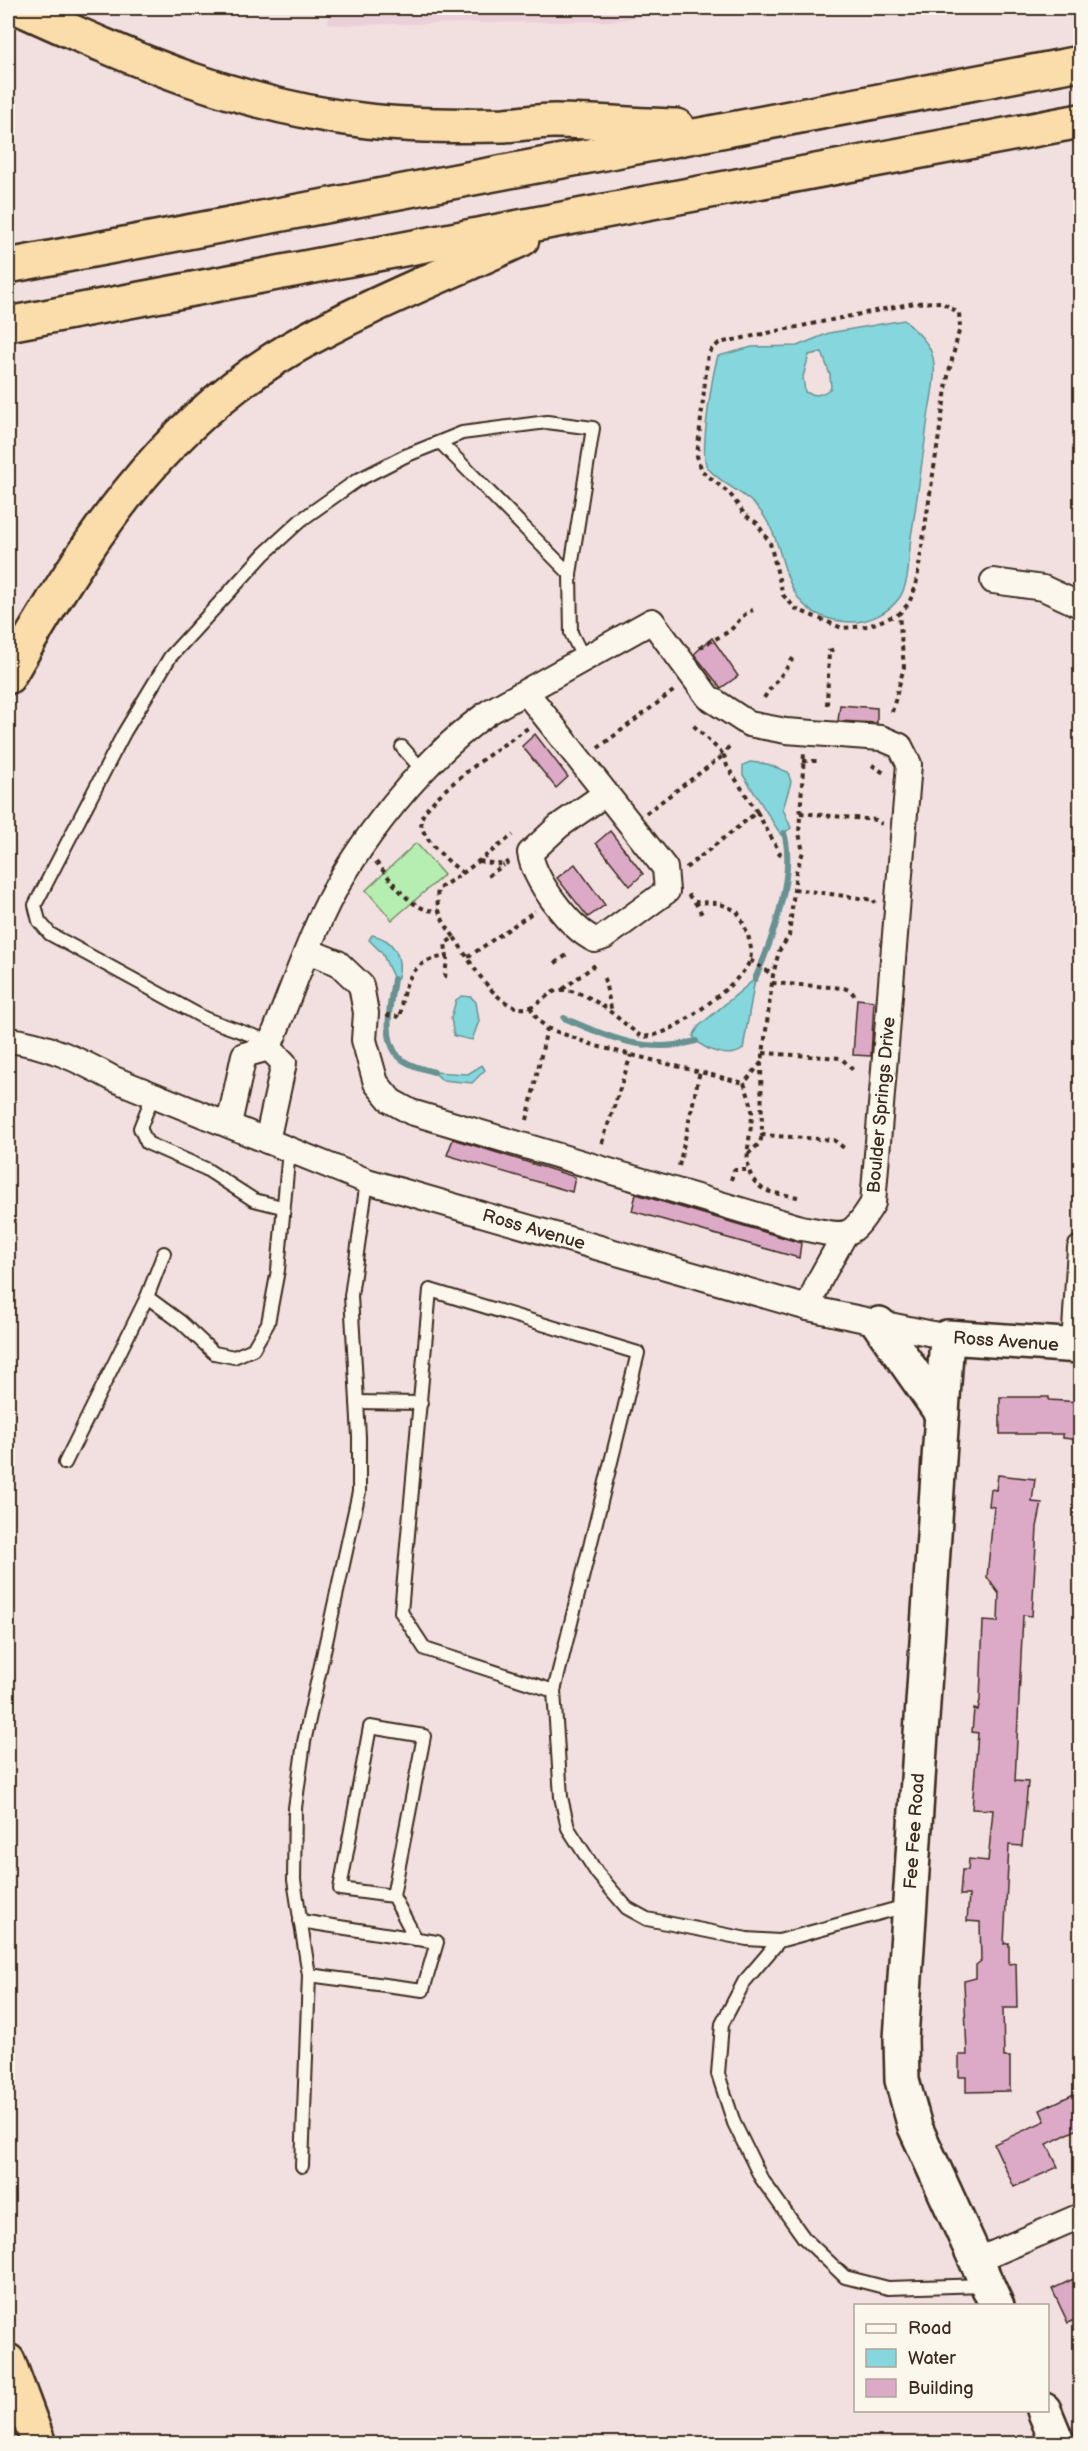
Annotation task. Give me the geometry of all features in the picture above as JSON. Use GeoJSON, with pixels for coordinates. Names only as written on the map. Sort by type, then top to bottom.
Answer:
{"type":"FeatureCollection","features":[{"type":"Feature","properties":{"kind":"highway"},"geometry":{"type":"LineString","coordinates":[[19,8],[181,78],[220,91],[321,115],[414,125],[508,125],[553,121],[733,129]]}},
{"type":"Feature","properties":{"kind":"highway"},"geometry":{"type":"LineString","coordinates":[[29,8],[58,25]]}},
{"type":"Feature","properties":{"kind":"highway"},"geometry":{"type":"LineString","coordinates":[[8,266],[1080,63]]}},
{"type":"Feature","properties":{"kind":"highway"},"geometry":{"type":"LineString","coordinates":[[8,324],[1080,121]]}},
{"type":"Feature","properties":{"kind":"highway"},"geometry":{"type":"LineString","coordinates":[[8,676],[55,596],[115,507],[170,444],[209,409],[291,349],[352,317],[567,218]]}},
{"type":"Feature","properties":{"kind":"highway"},"geometry":{"type":"LineString","coordinates":[[8,2361],[39,2444]]}},
{"type":"Feature","properties":{"kind":"street"},"geometry":{"type":"LineString","coordinates":[[993,581],[1043,588],[1080,605]]}},
{"type":"Feature","properties":{"kind":"street","name":"Boulder Springs Drive"},"geometry":{"type":"LineString","coordinates":[[584,659],[652,621],[708,697],[749,724],[806,732],[882,738],[900,746],[909,764],[873,1203],[858,1228],[845,1234],[819,1281],[808,1308]]}},
{"type":"Feature","properties":{"kind":"street"},"geometry":{"type":"LineString","coordinates":[[229,1124],[244,1055],[270,1045],[323,915],[356,854],[406,790],[471,724],[584,659]]}},
{"type":"Feature","properties":{"kind":"street"},"geometry":{"type":"LineString","coordinates":[[526,692],[665,868],[667,891],[604,937],[595,940],[573,925],[532,868],[530,853],[559,826],[605,794]]}},
{"type":"Feature","properties":{"kind":"street"},"geometry":{"type":"LineString","coordinates":[[308,951],[338,963],[361,985],[366,1013],[364,1040],[376,1083],[391,1101],[411,1112],[801,1228],[845,1234]]}},
{"type":"Feature","properties":{"kind":"street","name":"Ross Avenue"},"geometry":{"type":"LineString","coordinates":[[8,1040],[23,1042],[76,1059],[114,1079],[367,1181],[808,1308],[947,1337],[1077,1346]]}},
{"type":"Feature","properties":{"kind":"street"},"geometry":{"type":"LineString","coordinates":[[267,1141],[284,1063],[270,1045]]}},
{"type":"Feature","properties":{"kind":"street"},"geometry":{"type":"LineString","coordinates":[[1077,1346],[1080,1248]]}},
{"type":"Feature","properties":{"kind":"street"},"geometry":{"type":"LineString","coordinates":[[879,1324],[942,1414]]}},
{"type":"Feature","properties":{"kind":"street","name":"Fee Fee Road"},"geometry":{"type":"LineString","coordinates":[[947,1337],[909,1905],[901,2039],[902,2080],[915,2127],[987,2284]]}},
{"type":"Feature","properties":{"kind":"street"},"geometry":{"type":"LineString","coordinates":[[987,2284],[1080,2216]]}},
{"type":"Feature","properties":{"kind":"street"},"geometry":{"type":"LineString","coordinates":[[1045,2412],[1058,2444]]}},
{"type":"Feature","properties":{"kind":"lane"},"geometry":{"type":"LineString","coordinates":[[270,1045],[206,1019],[50,934],[39,921],[35,904],[124,733],[170,657],[264,554],[301,520],[356,481],[462,433],[547,422],[593,428],[570,574],[571,633],[584,659]]}},
{"type":"Feature","properties":{"kind":"lane"},"geometry":{"type":"LineString","coordinates":[[440,442],[570,574]]}},
{"type":"Feature","properties":{"kind":"lane"},"geometry":{"type":"LineString","coordinates":[[402,747],[424,772]]}},
{"type":"Feature","properties":{"kind":"lane"},"geometry":{"type":"LineString","coordinates":[[154,1094],[140,1128],[147,1143],[206,1169],[254,1200],[282,1207]]}},
{"type":"Feature","properties":{"kind":"lane"},"geometry":{"type":"LineString","coordinates":[[147,1297],[181,1322],[214,1353],[234,1357],[253,1349],[268,1323],[278,1270],[282,1207],[290,1150]]}},
{"type":"Feature","properties":{"kind":"lane"},"geometry":{"type":"LineString","coordinates":[[302,2166],[309,1975],[294,1880],[294,1808],[303,1742],[359,1492],[351,1296],[367,1181]]}},
{"type":"Feature","properties":{"kind":"lane"},"geometry":{"type":"LineString","coordinates":[[65,1463],[147,1297],[164,1253]]}},
{"type":"Feature","properties":{"kind":"lane"},"geometry":{"type":"LineString","coordinates":[[554,1691],[425,1649],[401,1612],[430,1290],[638,1353],[554,1691],[561,1797],[568,1828],[597,1873],[627,1908],[647,1918],[747,1939],[779,1941],[909,1905]]}},
{"type":"Feature","properties":{"kind":"lane"},"geometry":{"type":"LineString","coordinates":[[357,1402],[421,1403]]}},
{"type":"Feature","properties":{"kind":"lane"},"geometry":{"type":"LineString","coordinates":[[393,1896],[340,1889],[370,1726],[423,1736],[393,1896],[416,1939]]}},
{"type":"Feature","properties":{"kind":"lane"},"geometry":{"type":"LineString","coordinates":[[300,1922],[437,1942],[423,1990],[309,1975]]}},
{"type":"Feature","properties":{"kind":"lane"},"geometry":{"type":"LineString","coordinates":[[779,1941],[744,1982],[722,2024],[718,2074],[734,2123],[761,2178],[804,2238],[844,2277],[888,2288],[987,2284]]}},
{"type":"Feature","properties":{"kind":"path"},"geometry":{"type":"LineString","coordinates":[[892,712],[904,667],[899,614],[909,603],[915,586],[948,375],[960,327],[959,313],[941,302],[914,303],[719,343],[708,353],[697,456],[702,471],[730,494],[745,515],[757,523],[770,543],[783,595],[796,609],[825,624],[842,628],[868,626],[899,614]]}},
{"type":"Feature","properties":{"kind":"path"},"geometry":{"type":"LineString","coordinates":[[700,648],[712,639],[726,634],[742,614],[753,610]]}},
{"type":"Feature","properties":{"kind":"path"},"geometry":{"type":"LineString","coordinates":[[827,705],[829,651],[835,649]]}},
{"type":"Feature","properties":{"kind":"path"},"geometry":{"type":"LineString","coordinates":[[764,698],[772,685],[787,670],[794,656]]}},
{"type":"Feature","properties":{"kind":"path"},"geometry":{"type":"LineString","coordinates":[[597,748],[684,683]]}},
{"type":"Feature","properties":{"kind":"path"},"geometry":{"type":"LineString","coordinates":[[693,725],[724,755],[728,766],[778,846],[780,854],[777,857]]}},
{"type":"Feature","properties":{"kind":"path"},"geometry":{"type":"LineString","coordinates":[[463,873],[443,858],[422,826],[421,818],[432,804],[483,758],[529,727]]}},
{"type":"Feature","properties":{"kind":"path"},"geometry":{"type":"LineString","coordinates":[[748,1154],[760,1143],[762,1135],[759,1078],[773,975],[779,951],[789,936],[794,889],[803,852],[799,833],[806,732]]}},
{"type":"Feature","properties":{"kind":"path"},"geometry":{"type":"LineString","coordinates":[[643,815],[724,755],[730,744]]}},
{"type":"Feature","properties":{"kind":"path"},"geometry":{"type":"LineString","coordinates":[[803,761],[817,761]]}},
{"type":"Feature","properties":{"kind":"path"},"geometry":{"type":"LineString","coordinates":[[872,765],[890,777]]}},
{"type":"Feature","properties":{"kind":"path"},"geometry":{"type":"LineString","coordinates":[[685,869],[757,812]]}},
{"type":"Feature","properties":{"kind":"path"},"geometry":{"type":"LineString","coordinates":[[800,813],[876,820],[886,829]]}},
{"type":"Feature","properties":{"kind":"path"},"geometry":{"type":"LineString","coordinates":[[513,835],[438,889],[438,909],[454,937],[502,1002],[519,1009],[530,1007],[550,994],[563,990],[595,965]]}},
{"type":"Feature","properties":{"kind":"path"},"geometry":{"type":"LineString","coordinates":[[371,857],[418,907],[428,912],[438,909]]}},
{"type":"Feature","properties":{"kind":"path"},"geometry":{"type":"LineString","coordinates":[[488,876],[513,858]]}},
{"type":"Feature","properties":{"kind":"path"},"geometry":{"type":"LineString","coordinates":[[478,861],[504,865]]}},
{"type":"Feature","properties":{"kind":"path"},"geometry":{"type":"LineString","coordinates":[[794,889],[874,900],[876,906],[882,908]]}},
{"type":"Feature","properties":{"kind":"path"},"geometry":{"type":"LineString","coordinates":[[686,892],[703,916]]}},
{"type":"Feature","properties":{"kind":"path"},"geometry":{"type":"LineString","coordinates":[[563,990],[587,998],[642,1037],[653,1036],[678,1025],[739,977],[750,960],[749,937],[737,911],[718,903],[695,902]]}},
{"type":"Feature","properties":{"kind":"path"},"geometry":{"type":"LineString","coordinates":[[468,957],[539,908]]}},
{"type":"Feature","properties":{"kind":"path"},"geometry":{"type":"LineString","coordinates":[[445,978],[447,957],[445,944],[454,937]]}},
{"type":"Feature","properties":{"kind":"path"},"geometry":{"type":"LineString","coordinates":[[555,963],[567,955]]}},
{"type":"Feature","properties":{"kind":"path"},"geometry":{"type":"LineString","coordinates":[[380,1014],[401,1017],[405,985],[416,969],[433,957],[447,957]]}},
{"type":"Feature","properties":{"kind":"path"},"geometry":{"type":"LineString","coordinates":[[750,960],[773,975]]}},
{"type":"Feature","properties":{"kind":"path"},"geometry":{"type":"LineString","coordinates":[[604,978],[612,1014]]}},
{"type":"Feature","properties":{"kind":"path"},"geometry":{"type":"LineString","coordinates":[[772,983],[844,988],[851,991],[857,999]]}},
{"type":"Feature","properties":{"kind":"path"},"geometry":{"type":"LineString","coordinates":[[530,1007],[538,1020],[547,1028],[596,1046],[744,1083]]}},
{"type":"Feature","properties":{"kind":"path"},"geometry":{"type":"LineString","coordinates":[[527,1120],[547,1028]]}},
{"type":"Feature","properties":{"kind":"path"},"geometry":{"type":"LineString","coordinates":[[763,1053],[841,1058],[854,1071]]}},
{"type":"Feature","properties":{"kind":"path"},"geometry":{"type":"LineString","coordinates":[[602,1143],[631,1055]]}},
{"type":"Feature","properties":{"kind":"path"},"geometry":{"type":"LineString","coordinates":[[744,1083],[762,1062]]}},
{"type":"Feature","properties":{"kind":"path"},"geometry":{"type":"LineString","coordinates":[[679,1166],[700,1071]]}},
{"type":"Feature","properties":{"kind":"path"},"geometry":{"type":"LineString","coordinates":[[744,1083],[751,1100],[752,1112],[748,1154],[749,1170],[765,1190],[798,1197]]}},
{"type":"Feature","properties":{"kind":"path"},"geometry":{"type":"LineString","coordinates":[[762,1135],[834,1140],[844,1148]]}},
{"type":"Feature","properties":{"kind":"path"},"geometry":{"type":"LineString","coordinates":[[730,1180],[734,1170],[749,1170]]}},
{"type":"Feature","properties":{"kind":"shaded area"},"geometry":{"type":"Polygon","coordinates":[[[329,8],[686,8],[617,21],[341,25],[328,24],[329,8]]]}},
{"type":"Feature","properties":{"kind":"green space"},"geometry":{"type":"Polygon","coordinates":[[[416,843],[444,875],[392,920],[366,890],[416,843]]]}},
{"type":"Feature","properties":{"kind":"water"},"geometry":{"type":"Polygon","coordinates":[[[904,320],[928,345],[934,364],[934,384],[904,590],[895,603],[884,612],[871,619],[856,622],[824,617],[807,607],[796,594],[788,578],[769,524],[751,501],[712,473],[705,459],[708,413],[718,356],[752,347],[797,346],[829,333],[904,320]],[[822,352],[809,355],[803,377],[805,392],[816,395],[831,388],[830,375],[822,352]]]}},
{"type":"Feature","properties":{"kind":"water"},"geometry":{"type":"Polygon","coordinates":[[[750,762],[767,764],[788,772],[791,782],[783,809],[791,828],[781,835],[743,775],[743,765],[750,762]]]}},
{"type":"Feature","properties":{"kind":"water"},"geometry":{"type":"Polygon","coordinates":[[[372,935],[386,940],[395,950],[399,963],[398,978],[394,979],[382,953],[369,940],[372,935]]]}},
{"type":"Feature","properties":{"kind":"water"},"geometry":{"type":"Polygon","coordinates":[[[755,979],[743,1049],[731,1054],[716,1052],[697,1041],[693,1036],[699,1026],[755,979]]]}},
{"type":"Feature","properties":{"kind":"water"},"geometry":{"type":"Polygon","coordinates":[[[462,996],[471,997],[476,1002],[479,1021],[472,1040],[454,1036],[451,1018],[456,1000],[462,996]]]}},
{"type":"Feature","properties":{"kind":"water"},"geometry":{"type":"Polygon","coordinates":[[[482,1065],[485,1070],[472,1083],[442,1080],[434,1072],[468,1074],[482,1065]]]}},
{"type":"Feature","properties":{"kind":"building"},"geometry":{"type":"Polygon","coordinates":[[[712,638],[738,676],[721,688],[694,654],[712,638]]]}},
{"type":"Feature","properties":{"kind":"building"},"geometry":{"type":"Polygon","coordinates":[[[840,705],[877,708],[877,723],[838,721],[840,705]]]}},
{"type":"Feature","properties":{"kind":"building"},"geometry":{"type":"Polygon","coordinates":[[[535,734],[568,777],[556,788],[522,746],[535,734]]]}},
{"type":"Feature","properties":{"kind":"building"},"geometry":{"type":"Polygon","coordinates":[[[610,831],[643,874],[630,886],[596,843],[610,831]]]}},
{"type":"Feature","properties":{"kind":"building"},"geometry":{"type":"Polygon","coordinates":[[[575,864],[605,905],[588,917],[557,878],[575,864]]]}},
{"type":"Feature","properties":{"kind":"building"},"geometry":{"type":"Polygon","coordinates":[[[857,999],[874,1001],[871,1056],[853,1055],[857,999]]]}},
{"type":"Feature","properties":{"kind":"building"},"geometry":{"type":"Polygon","coordinates":[[[453,1139],[575,1177],[572,1192],[447,1155],[453,1139]]]}},
{"type":"Feature","properties":{"kind":"building"},"geometry":{"type":"Polygon","coordinates":[[[636,1194],[801,1243],[799,1258],[632,1211],[636,1194]]]}},
{"type":"Feature","properties":{"kind":"building"},"geometry":{"type":"Polygon","coordinates":[[[1000,1397],[1049,1397],[1049,1400],[1080,1402],[1080,1440],[1063,1438],[1063,1434],[1000,1434],[1000,1397]]]}},
{"type":"Feature","properties":{"kind":"building"},"geometry":{"type":"Polygon","coordinates":[[[998,1475],[1035,1479],[1032,1502],[1042,1503],[1037,1527],[1032,1616],[1023,1615],[1015,1781],[1028,1782],[1022,1846],[1009,1845],[1004,1944],[1009,1943],[1009,1964],[1016,1963],[1017,2008],[1003,2008],[1004,2057],[1010,2057],[1010,2091],[966,2092],[966,2077],[959,2077],[959,2055],[967,2055],[964,1981],[976,1978],[976,1965],[981,1961],[980,1922],[967,1921],[969,1895],[960,1895],[962,1870],[968,1870],[969,1859],[988,1861],[993,1810],[972,1809],[978,1733],[972,1732],[974,1709],[978,1710],[980,1700],[983,1621],[998,1622],[999,1594],[987,1577],[994,1507],[989,1506],[991,1489],[996,1490],[998,1475]]]}},
{"type":"Feature","properties":{"kind":"building"},"geometry":{"type":"Polygon","coordinates":[[[1080,2091],[1080,2128],[1047,2144],[1058,2167],[1014,2187],[994,2144],[1045,2121],[1040,2110],[1080,2091]]]}},
{"type":"Feature","properties":{"kind":"building"},"geometry":{"type":"Polygon","coordinates":[[[1080,2276],[1080,2317],[1068,2323],[1052,2289],[1080,2276]]]}},
{"type":"Feature","properties":{"kind":"waterway"},"geometry":{"type":"LineString","coordinates":[[755,979],[775,927],[785,887],[787,849],[784,833]]}},
{"type":"Feature","properties":{"kind":"waterway"},"geometry":{"type":"LineString","coordinates":[[394,979],[389,1020],[393,1049],[406,1062],[434,1072]]}},
{"type":"Feature","properties":{"kind":"waterway"},"geometry":{"type":"LineString","coordinates":[[564,1018],[596,1032],[644,1045],[678,1045],[696,1041]]}}]}
